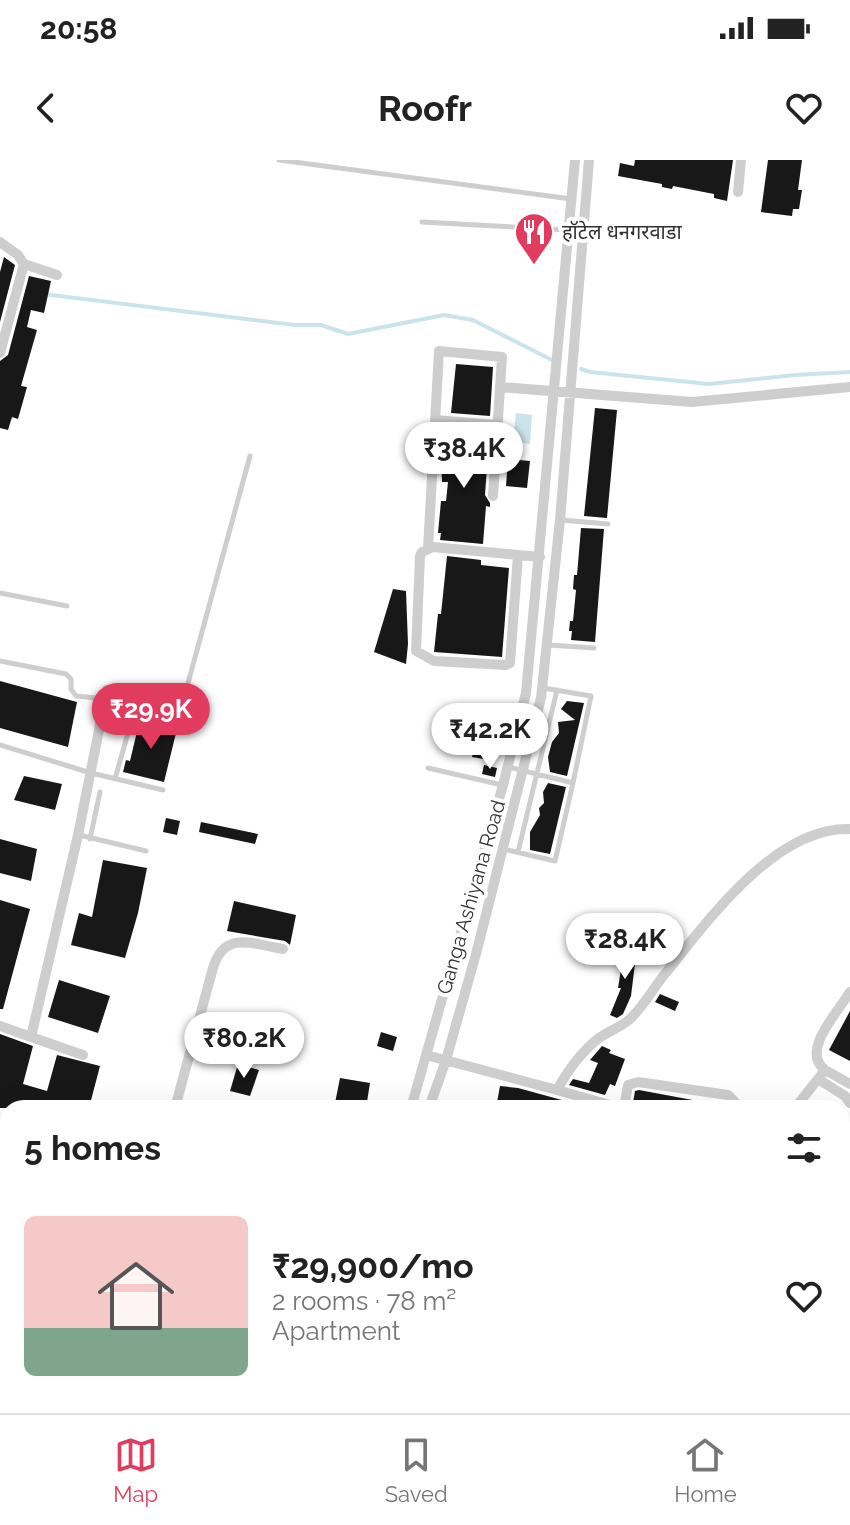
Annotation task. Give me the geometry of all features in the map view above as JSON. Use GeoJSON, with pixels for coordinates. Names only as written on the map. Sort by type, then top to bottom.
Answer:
{"type":"FeatureCollection","features":[{"type":"Feature","properties":{"kind":"street","name":"Ganga Ashiyana Road"},"geometry":{"type":"LineString","coordinates":[[413,1100],[508,767],[526,693],[575,160]]}},
{"type":"Feature","properties":{"kind":"street"},"geometry":{"type":"LineString","coordinates":[[432,1100],[446,1060],[542,688],[560,520],[589,160]]}},
{"type":"Feature","properties":{"kind":"street"},"geometry":{"type":"LineString","coordinates":[[738,192],[741,160]]}},
{"type":"Feature","properties":{"kind":"street"},"geometry":{"type":"LineString","coordinates":[[0,242],[18,255],[24,264],[57,275]]}},
{"type":"Feature","properties":{"kind":"street"},"geometry":{"type":"LineString","coordinates":[[0,353],[24,264]]}},
{"type":"Feature","properties":{"kind":"street"},"geometry":{"type":"LineString","coordinates":[[428,549],[439,351],[502,357],[493,496]]}},
{"type":"Feature","properties":{"kind":"street"},"geometry":{"type":"LineString","coordinates":[[500,387],[692,402],[850,387]]}},
{"type":"Feature","properties":{"kind":"street"},"geometry":{"type":"LineString","coordinates":[[435,420],[497,425]]}},
{"type":"Feature","properties":{"kind":"street"},"geometry":{"type":"LineString","coordinates":[[518,555],[510,663],[434,661],[416,651],[420,556],[428,549],[518,555],[540,557]]}},
{"type":"Feature","properties":{"kind":"street"},"geometry":{"type":"LineString","coordinates":[[31,1037],[78,835],[106,695]]}},
{"type":"Feature","properties":{"kind":"street"},"geometry":{"type":"LineString","coordinates":[[557,1090],[570,1068],[597,1040],[631,1018],[699,931],[750,877],[784,850],[815,834],[850,829]]}},
{"type":"Feature","properties":{"kind":"street"},"geometry":{"type":"LineString","coordinates":[[177,1100],[220,950],[238,942],[283,949]]}},
{"type":"Feature","properties":{"kind":"street"},"geometry":{"type":"LineString","coordinates":[[848,1098],[822,1075],[815,1057],[819,1041],[850,992]]}},
{"type":"Feature","properties":{"kind":"street"},"geometry":{"type":"LineString","coordinates":[[0,1026],[83,1055]]}},
{"type":"Feature","properties":{"kind":"street"},"geometry":{"type":"LineString","coordinates":[[426,1055],[592,1100]]}},
{"type":"Feature","properties":{"kind":"street"},"geometry":{"type":"LineString","coordinates":[[822,1075],[850,1084]]}},
{"type":"Feature","properties":{"kind":"street"},"geometry":{"type":"LineString","coordinates":[[802,1100],[822,1075]]}},
{"type":"Feature","properties":{"kind":"street"},"geometry":{"type":"LineString","coordinates":[[625,1100],[628,1085],[638,1082],[728,1095],[733,1100]]}},
{"type":"Feature","properties":{"kind":"lane"},"geometry":{"type":"LineString","coordinates":[[279,160],[571,199]]}},
{"type":"Feature","properties":{"kind":"lane"},"geometry":{"type":"LineString","coordinates":[[422,222],[569,230]]}},
{"type":"Feature","properties":{"kind":"lane"},"geometry":{"type":"LineString","coordinates":[[0,661],[66,674],[71,679],[71,689],[76,696],[106,695],[182,705],[250,456]]}},
{"type":"Feature","properties":{"kind":"lane"},"geometry":{"type":"LineString","coordinates":[[560,520],[608,524]]}},
{"type":"Feature","properties":{"kind":"lane"},"geometry":{"type":"LineString","coordinates":[[540,557],[556,559]]}},
{"type":"Feature","properties":{"kind":"lane"},"geometry":{"type":"LineString","coordinates":[[0,593],[67,606]]}},
{"type":"Feature","properties":{"kind":"lane"},"geometry":{"type":"LineString","coordinates":[[547,645],[594,648]]}},
{"type":"Feature","properties":{"kind":"lane"},"geometry":{"type":"LineString","coordinates":[[502,849],[555,861],[591,696],[542,688]]}},
{"type":"Feature","properties":{"kind":"lane"},"geometry":{"type":"LineString","coordinates":[[518,852],[557,690]]}},
{"type":"Feature","properties":{"kind":"lane"},"geometry":{"type":"LineString","coordinates":[[115,779],[133,715]]}},
{"type":"Feature","properties":{"kind":"lane"},"geometry":{"type":"LineString","coordinates":[[0,745],[91,773],[163,790]]}},
{"type":"Feature","properties":{"kind":"lane"},"geometry":{"type":"LineString","coordinates":[[508,767],[573,783]]}},
{"type":"Feature","properties":{"kind":"lane"},"geometry":{"type":"LineString","coordinates":[[428,768],[503,785]]}},
{"type":"Feature","properties":{"kind":"lane"},"geometry":{"type":"LineString","coordinates":[[90,839],[100,792]]}},
{"type":"Feature","properties":{"kind":"lane"},"geometry":{"type":"LineString","coordinates":[[78,835],[146,851]]}},
{"type":"Feature","properties":{"kind":"water"},"geometry":{"type":"Polygon","coordinates":[[[516,413],[532,415],[530,444],[513,442],[516,413]]]}},
{"type":"Feature","properties":{"kind":"building"},"geometry":{"type":"Polygon","coordinates":[[[635,160],[733,160],[727,201],[714,198],[714,194],[673,186],[672,189],[662,187],[662,184],[618,176],[620,163],[634,166],[635,160]]]}},
{"type":"Feature","properties":{"kind":"building"},"geometry":{"type":"Polygon","coordinates":[[[768,160],[802,160],[799,209],[793,209],[792,216],[761,212],[768,160]]]}},
{"type":"Feature","properties":{"kind":"building"},"geometry":{"type":"Polygon","coordinates":[[[4,257],[15,265],[0,322],[0,272],[4,257]]]}},
{"type":"Feature","properties":{"kind":"building"},"geometry":{"type":"Polygon","coordinates":[[[29,276],[51,281],[44,313],[31,310],[27,327],[37,330],[21,386],[27,387],[18,419],[12,417],[8,430],[0,428],[0,361],[8,355],[29,276]]]}},
{"type":"Feature","properties":{"kind":"building"},"geometry":{"type":"Polygon","coordinates":[[[456,364],[493,367],[490,416],[451,413],[456,364]]]}},
{"type":"Feature","properties":{"kind":"building"},"geometry":{"type":"Polygon","coordinates":[[[595,408],[617,410],[607,518],[584,516],[595,408]]]}},
{"type":"Feature","properties":{"kind":"building"},"geometry":{"type":"Polygon","coordinates":[[[449,436],[489,439],[485,495],[490,507],[486,506],[483,544],[440,540],[441,501],[446,501],[448,482],[442,482],[441,453],[447,453],[449,436]]]}},
{"type":"Feature","properties":{"kind":"building"},"geometry":{"type":"Polygon","coordinates":[[[508,459],[530,461],[527,488],[506,486],[508,459]]]}},
{"type":"Feature","properties":{"kind":"building"},"geometry":{"type":"Polygon","coordinates":[[[581,528],[604,529],[595,642],[571,640],[572,631],[569,631],[570,621],[573,621],[574,575],[577,575],[581,528]]]}},
{"type":"Feature","properties":{"kind":"building"},"geometry":{"type":"Polygon","coordinates":[[[447,556],[481,560],[481,565],[509,568],[502,657],[434,652],[447,556]]]}},
{"type":"Feature","properties":{"kind":"building"},"geometry":{"type":"Polygon","coordinates":[[[393,589],[406,591],[406,664],[374,652],[393,589]]]}},
{"type":"Feature","properties":{"kind":"building"},"geometry":{"type":"Polygon","coordinates":[[[0,681],[77,702],[68,747],[0,728],[0,681]]]}},
{"type":"Feature","properties":{"kind":"building"},"geometry":{"type":"Polygon","coordinates":[[[567,701],[584,703],[567,776],[550,772],[548,757],[552,742],[559,733],[558,722],[575,720],[561,709],[567,701]]]}},
{"type":"Feature","properties":{"kind":"building"},"geometry":{"type":"Polygon","coordinates":[[[140,719],[177,729],[164,782],[123,772],[126,760],[130,761],[140,719]]]}},
{"type":"Feature","properties":{"kind":"building"},"geometry":{"type":"Polygon","coordinates":[[[474,747],[486,749],[484,759],[472,757],[474,747]]]}},
{"type":"Feature","properties":{"kind":"building"},"geometry":{"type":"Polygon","coordinates":[[[484,765],[497,768],[495,777],[482,774],[484,765]]]}},
{"type":"Feature","properties":{"kind":"building"},"geometry":{"type":"Polygon","coordinates":[[[24,776],[62,784],[55,810],[14,800],[24,776]]]}},
{"type":"Feature","properties":{"kind":"building"},"geometry":{"type":"Polygon","coordinates":[[[548,783],[566,787],[550,854],[530,850],[530,832],[540,815],[539,808],[544,803],[543,792],[548,783]]]}},
{"type":"Feature","properties":{"kind":"building"},"geometry":{"type":"Polygon","coordinates":[[[166,818],[180,821],[177,835],[163,832],[166,818]]]}},
{"type":"Feature","properties":{"kind":"building"},"geometry":{"type":"Polygon","coordinates":[[[201,822],[258,834],[255,844],[199,832],[201,822]]]}},
{"type":"Feature","properties":{"kind":"building"},"geometry":{"type":"Polygon","coordinates":[[[0,839],[37,849],[31,881],[0,873],[0,839]]]}},
{"type":"Feature","properties":{"kind":"building"},"geometry":{"type":"Polygon","coordinates":[[[103,860],[147,868],[125,958],[71,945],[79,913],[92,917],[103,860]]]}},
{"type":"Feature","properties":{"kind":"building"},"geometry":{"type":"Polygon","coordinates":[[[0,900],[30,909],[3,1009],[0,1009],[0,900]]]}},
{"type":"Feature","properties":{"kind":"building"},"geometry":{"type":"Polygon","coordinates":[[[234,901],[296,915],[290,945],[285,941],[227,931],[234,901]]]}},
{"type":"Feature","properties":{"kind":"building"},"geometry":{"type":"Polygon","coordinates":[[[625,945],[637,947],[631,996],[623,1014],[617,1018],[610,1015],[621,988],[618,988],[625,945]]]}},
{"type":"Feature","properties":{"kind":"building"},"geometry":{"type":"Polygon","coordinates":[[[59,980],[110,996],[98,1033],[48,1017],[59,980]]]}},
{"type":"Feature","properties":{"kind":"building"},"geometry":{"type":"Polygon","coordinates":[[[660,994],[679,1002],[675,1011],[655,1002],[660,994]]]}},
{"type":"Feature","properties":{"kind":"building"},"geometry":{"type":"Polygon","coordinates":[[[850,1011],[850,1061],[829,1050],[850,1011]]]}},
{"type":"Feature","properties":{"kind":"building"},"geometry":{"type":"Polygon","coordinates":[[[381,1032],[397,1037],[393,1051],[377,1046],[381,1032]]]}},
{"type":"Feature","properties":{"kind":"building"},"geometry":{"type":"Polygon","coordinates":[[[0,1034],[33,1046],[23,1084],[47,1091],[57,1055],[100,1066],[91,1100],[0,1100],[0,1034]]]}},
{"type":"Feature","properties":{"kind":"building"},"geometry":{"type":"Polygon","coordinates":[[[602,1046],[611,1050],[609,1053],[625,1059],[615,1086],[610,1084],[605,1095],[569,1085],[573,1079],[589,1083],[598,1063],[590,1060],[602,1046]]]}},
{"type":"Feature","properties":{"kind":"building"},"geometry":{"type":"Polygon","coordinates":[[[238,1064],[259,1070],[250,1096],[230,1091],[238,1064]]]}},
{"type":"Feature","properties":{"kind":"building"},"geometry":{"type":"Polygon","coordinates":[[[340,1078],[370,1083],[367,1100],[336,1100],[340,1078]]]}},
{"type":"Feature","properties":{"kind":"building"},"geometry":{"type":"Polygon","coordinates":[[[500,1086],[562,1100],[497,1100],[500,1086]]]}},
{"type":"Feature","properties":{"kind":"building"},"geometry":{"type":"Polygon","coordinates":[[[639,1090],[693,1100],[633,1100],[635,1091],[639,1090]]]}},
{"type":"Feature","properties":{"kind":"waterway"},"geometry":{"type":"LineString","coordinates":[[43,294],[295,325],[321,325],[348,334],[444,315],[473,320],[552,360]]}},
{"type":"Feature","properties":{"kind":"waterway"},"geometry":{"type":"LineString","coordinates":[[581,369],[709,384],[850,372]]}},
{"type":"Feature","properties":{"kind":"place","name":"हॉटेल धनगरवाडा"},"geometry":{"type":"Point","coordinates":[534,266]}}]}
